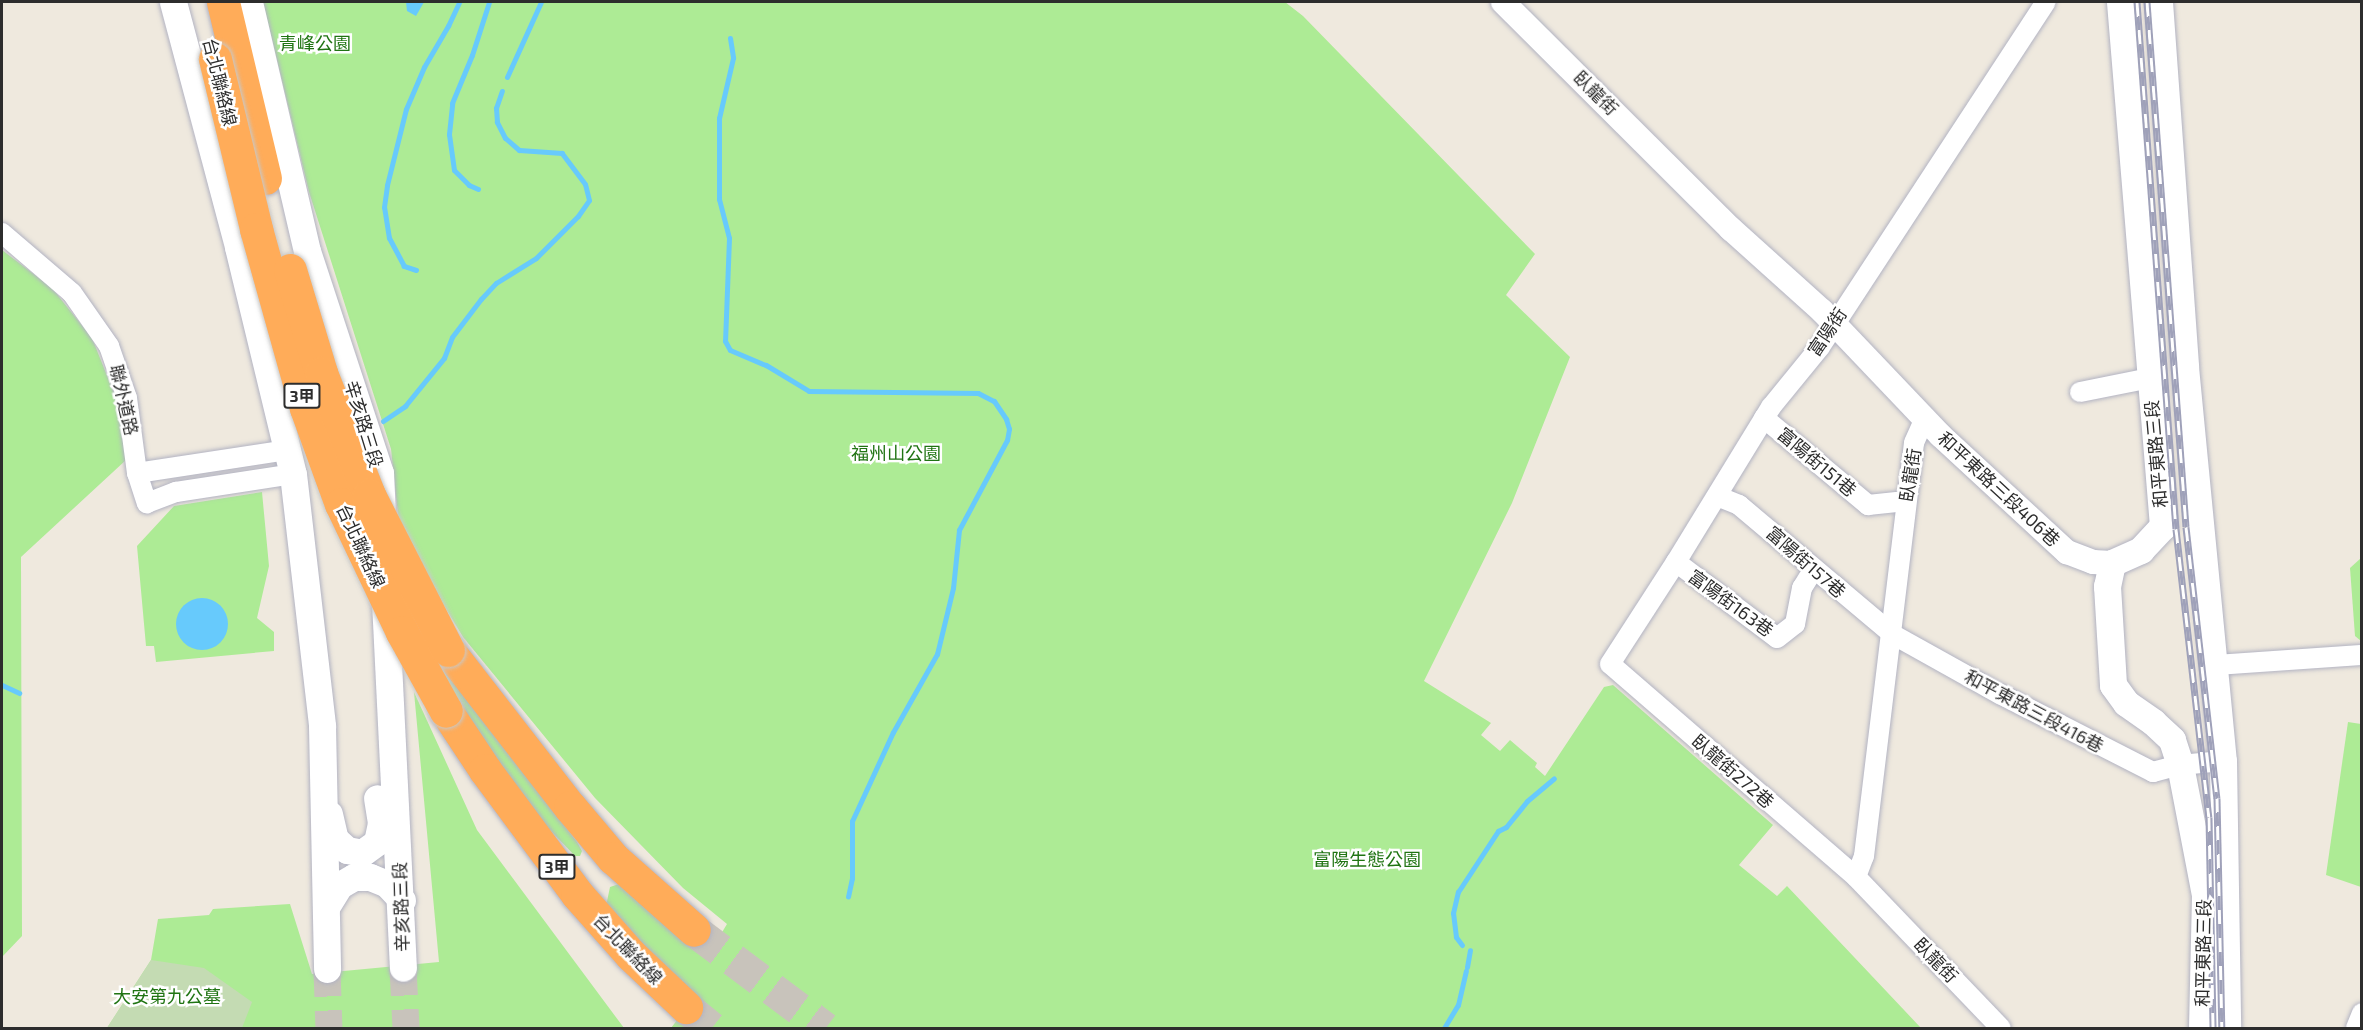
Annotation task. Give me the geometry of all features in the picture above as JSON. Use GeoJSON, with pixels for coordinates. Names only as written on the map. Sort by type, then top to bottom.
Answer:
{"type":"FeatureCollection","features":[{"type":"Feature","properties":{"kind":"highway","name":"台北聯絡線"},"geometry":{"type":"LineString","coordinates":[[201,2],[226,58],[321,373],[369,495],[448,650],[570,807],[613,858],[694,930]]}},
{"type":"Feature","properties":{"kind":"highway","name":"台北聯絡線"},"geometry":{"type":"LineString","coordinates":[[223,2],[226,58],[255,229],[306,408],[341,504],[402,632],[446,711],[485,770],[577,894],[631,955],[686,1007]]}},
{"type":"Feature","properties":{"kind":"highway"},"geometry":{"type":"LineString","coordinates":[[577,894],[613,858]]}},
{"type":"Feature","properties":{"kind":"main road"},"geometry":{"type":"LineString","coordinates":[[173,2],[291,462],[322,726],[327,969]]}},
{"type":"Feature","properties":{"kind":"main road","name":"辛亥路三段"},"geometry":{"type":"LineString","coordinates":[[249,2],[307,251],[380,472],[388,680],[402,900],[403,968]]}},
{"type":"Feature","properties":{"kind":"main road","name":"和平東路三段"},"geometry":{"type":"LineString","coordinates":[[2120,2],[2163,526],[2141,550],[2112,563],[2107,586],[2114,685],[2126,703],[2153,722],[2172,740],[2180,765],[2205,895],[2202,1029]]}},
{"type":"Feature","properties":{"kind":"main road","name":"和平東路三段"},"geometry":{"type":"LineString","coordinates":[[2159,2],[2198,503],[2216,665],[2223,761],[2227,1029]]}},
{"type":"Feature","properties":{"kind":"main road"},"geometry":{"type":"LineString","coordinates":[[2160,508],[2198,503]]}},
{"type":"Feature","properties":{"kind":"main road"},"geometry":{"type":"LineString","coordinates":[[324,792],[335,838],[347,850],[362,854],[377,842],[381,823],[377,750],[388,680]]}},
{"type":"Feature","properties":{"kind":"main road"},"geometry":{"type":"LineString","coordinates":[[326,907],[340,885],[354,877],[370,877],[387,884],[402,900]]}},
{"type":"Feature","properties":{"kind":"street","name":"臥龍街"},"geometry":{"type":"LineString","coordinates":[[1503,2],[1731,229],[1822,311],[1925,418],[1914,443],[1864,856],[1856,877],[2001,1029]]}},
{"type":"Feature","properties":{"kind":"street","name":"富陽街"},"geometry":{"type":"LineString","coordinates":[[1610,664],[1676,562],[1764,418],[1833,325],[2046,2]]}},
{"type":"Feature","properties":{"kind":"street","name":"聯外道路"},"geometry":{"type":"LineString","coordinates":[[2,233],[72,293],[109,346],[127,398],[137,472],[147,503],[176,492],[291,462]]}},
{"type":"Feature","properties":{"kind":"street"},"geometry":{"type":"LineString","coordinates":[[2080,392],[2150,378]]}},
{"type":"Feature","properties":{"kind":"street","name":"富陽街151巷"},"geometry":{"type":"LineString","coordinates":[[1764,418],[1868,505],[1906,501]]}},
{"type":"Feature","properties":{"kind":"street","name":"和平東路三段406巷"},"geometry":{"type":"LineString","coordinates":[[1925,418],[2067,552],[2093,562],[2112,563]]}},
{"type":"Feature","properties":{"kind":"street"},"geometry":{"type":"LineString","coordinates":[[137,472],[291,462]]}},
{"type":"Feature","properties":{"kind":"street","name":"富陽街157巷"},"geometry":{"type":"LineString","coordinates":[[1717,496],[1739,505],[1892,634]]}},
{"type":"Feature","properties":{"kind":"street","name":"富陽街163巷"},"geometry":{"type":"LineString","coordinates":[[1676,562],[1777,638],[1795,624],[1802,588],[1814,569]]}},
{"type":"Feature","properties":{"kind":"street","name":"和平東路三段416巷"},"geometry":{"type":"LineString","coordinates":[[1892,634],[2153,772],[2180,765],[2223,761]]}},
{"type":"Feature","properties":{"kind":"street"},"geometry":{"type":"LineString","coordinates":[[2216,665],[2361,655]]}},
{"type":"Feature","properties":{"kind":"street","name":"臥龍街272巷"},"geometry":{"type":"LineString","coordinates":[[1610,664],[1856,877]]}},
{"type":"Feature","properties":{"kind":"street"},"geometry":{"type":"LineString","coordinates":[[2356,1029],[2361,1013]]}},
{"type":"Feature","properties":{"kind":"green space","name":"福州山公園"},"geometry":{"type":"Polygon","coordinates":[[[263,2],[1285,2],[1303,16],[1535,254],[1506,295],[1570,357],[1512,503],[1424,681],[1491,723],[1481,735],[1500,751],[1510,740],[1537,763],[1535,767],[1545,776],[1604,687],[1613,685],[1773,825],[1739,865],[1777,896],[1787,886],[1921,1028],[671,1028],[694,998],[606,906],[610,887],[619,884],[709,954],[727,924],[683,888],[595,798],[463,637],[400,533],[391,449],[309,192],[263,2]]]}},
{"type":"Feature","properties":{"kind":"green space"},"geometry":{"type":"Polygon","coordinates":[[[2,250],[52,288],[92,338],[118,403],[126,460],[21,557],[22,936],[2,957],[2,250]]]}},
{"type":"Feature","properties":{"kind":"green space"},"geometry":{"type":"Polygon","coordinates":[[[262,492],[269,566],[257,618],[274,632],[274,651],[156,662],[154,646],[146,646],[137,546],[174,506],[262,492]]]}},
{"type":"Feature","properties":{"kind":"green space"},"geometry":{"type":"Polygon","coordinates":[[[2361,558],[2361,641],[2355,636],[2350,568],[2361,558]]]}},
{"type":"Feature","properties":{"kind":"green space"},"geometry":{"type":"Polygon","coordinates":[[[446,666],[494,735],[577,842],[582,851],[580,856],[575,856],[527,806],[436,673],[446,666]]]}},
{"type":"Feature","properties":{"kind":"green space"},"geometry":{"type":"Polygon","coordinates":[[[414,692],[477,830],[624,1028],[107,1028],[151,960],[158,919],[209,915],[213,909],[290,904],[312,974],[439,962],[414,692]]]}},
{"type":"Feature","properties":{"kind":"green space"},"geometry":{"type":"Polygon","coordinates":[[[2348,722],[2361,724],[2361,887],[2326,875],[2348,722]]]}},
{"type":"Feature","properties":{"kind":"green space","name":"大安第九公墓"},"geometry":{"type":"Polygon","coordinates":[[[151,960],[204,968],[252,1002],[242,1028],[107,1028],[151,960]]]}},
{"type":"Feature","properties":{"kind":"water"},"geometry":{"type":"Polygon","coordinates":[[[406,2],[424,2],[416,16],[407,11],[406,2]]]}},
{"type":"Feature","properties":{"kind":"water"},"geometry":{"type":"Polygon","coordinates":[[[197,598],[207,598],[221,605],[228,624],[221,643],[207,650],[197,650],[187,646],[180,639],[176,629],[176,619],[180,609],[187,602],[197,598]]]}},
{"type":"Feature","properties":{"kind":"waterway"},"geometry":{"type":"LineString","coordinates":[[416,270],[404,266],[389,238],[384,207],[387,185],[406,109],[424,67],[459,2]]}},
{"type":"Feature","properties":{"kind":"waterway"},"geometry":{"type":"LineString","coordinates":[[478,189],[469,185],[454,170],[449,134],[452,103],[472,55],[489,2]]}},
{"type":"Feature","properties":{"kind":"waterway"},"geometry":{"type":"LineString","coordinates":[[507,77],[541,2]]}},
{"type":"Feature","properties":{"kind":"waterway"},"geometry":{"type":"LineString","coordinates":[[730,38],[733,58],[719,118],[719,199],[729,238],[725,341],[730,350],[766,365],[809,391],[978,393],[994,401],[1006,419],[1009,429],[1007,440],[959,530],[953,588],[937,654],[893,732],[852,821],[852,878],[848,897]]}},
{"type":"Feature","properties":{"kind":"waterway"},"geometry":{"type":"LineString","coordinates":[[383,421],[405,406],[444,358],[452,337],[481,299],[496,283],[536,258],[578,216],[589,200],[585,184],[562,153],[519,150],[505,138],[497,122],[496,108],[502,91]]}},
{"type":"Feature","properties":{"kind":"waterway"},"geometry":{"type":"LineString","coordinates":[[2,685],[19,693]]}},
{"type":"Feature","properties":{"kind":"waterway"},"geometry":{"type":"LineString","coordinates":[[1462,945],[1456,937],[1453,913],[1458,892],[1498,831],[1506,827],[1527,801],[1554,778]]}},
{"type":"Feature","properties":{"kind":"waterway"},"geometry":{"type":"LineString","coordinates":[[1467,967],[1470,950]]}},
{"type":"Feature","properties":{"kind":"waterway"},"geometry":{"type":"LineString","coordinates":[[1444,1028],[1458,1005],[1466,971]]}},
{"type":"Feature","properties":{"kind":"tunnel"},"geometry":{"type":"LineString","coordinates":[[694,930],[825,1028]]}},
{"type":"Feature","properties":{"kind":"tunnel"},"geometry":{"type":"LineString","coordinates":[[403,968],[406,1028]]}},
{"type":"Feature","properties":{"kind":"tunnel"},"geometry":{"type":"LineString","coordinates":[[327,969],[329,1028]]}},
{"type":"Feature","properties":{"kind":"tunnel"},"geometry":{"type":"LineString","coordinates":[[686,1007],[712,1028]]}},
{"type":"Feature","properties":{"kind":"railway"},"geometry":{"type":"LineString","coordinates":[[2137,2],[2176,529],[2209,817],[2213,1028]]}},
{"type":"Feature","properties":{"kind":"railway"},"geometry":{"type":"LineString","coordinates":[[2147,2],[2186,527],[2217,798],[2222,1028]]}},
{"type":"Feature","properties":{"kind":"park label","name":"青峰公園"},"geometry":{"type":"Point","coordinates":[315,43]}},
{"type":"Feature","properties":{"kind":"park label","name":"富陽生態公園"},"geometry":{"type":"Point","coordinates":[1367,859]}}]}
